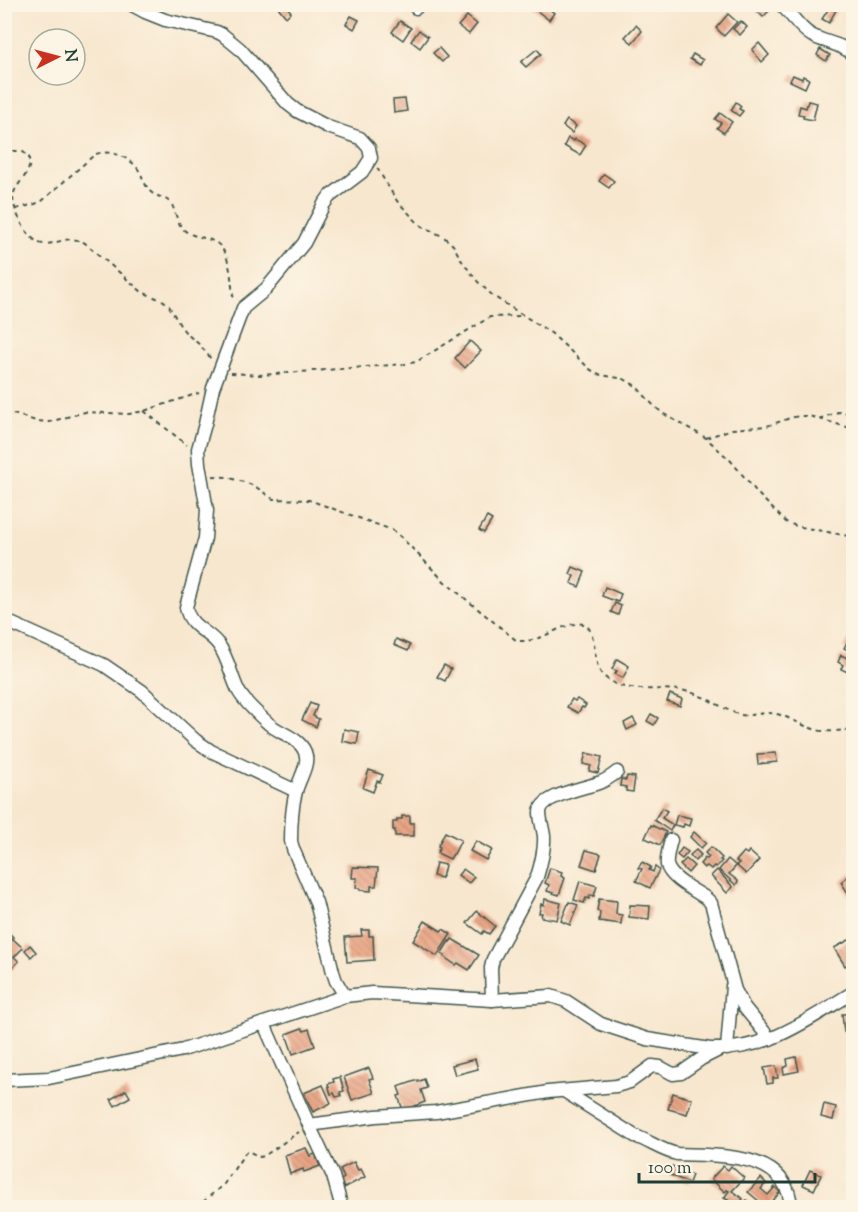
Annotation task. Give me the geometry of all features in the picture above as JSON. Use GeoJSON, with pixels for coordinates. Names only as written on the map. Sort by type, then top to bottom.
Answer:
{"type":"FeatureCollection","features":[{"type":"Feature","properties":{"kind":"street"},"geometry":{"type":"LineString","coordinates":[[130,4],[165,20],[223,35],[240,49],[288,104],[297,111],[328,128],[360,138],[369,148],[371,158],[362,172],[329,197],[304,243],[266,289],[243,308],[218,371],[197,453],[207,510],[205,538],[186,607],[191,621],[217,643],[241,696],[270,726],[291,736],[305,752],[307,759],[296,791],[291,830],[293,849],[316,902],[333,972],[345,996]]}},
{"type":"Feature","properties":{"kind":"street"},"geometry":{"type":"LineString","coordinates":[[780,4],[805,31],[841,46],[854,55]]}},
{"type":"Feature","properties":{"kind":"street"},"geometry":{"type":"LineString","coordinates":[[4,620],[104,665],[142,691],[195,740],[211,751],[296,791]]}},
{"type":"Feature","properties":{"kind":"street"},"geometry":{"type":"LineString","coordinates":[[492,999],[490,968],[493,959],[537,878],[544,848],[540,811],[542,805],[555,796],[603,781],[617,772]]}},
{"type":"Feature","properties":{"kind":"street"},"geometry":{"type":"LineString","coordinates":[[671,840],[667,857],[669,869],[677,879],[707,899],[714,908],[735,990],[744,1007],[770,1039]]}},
{"type":"Feature","properties":{"kind":"street"},"geometry":{"type":"LineString","coordinates":[[723,1049],[733,982]]}},
{"type":"Feature","properties":{"kind":"street"},"geometry":{"type":"LineString","coordinates":[[4,1080],[49,1078],[150,1058],[183,1050],[345,996],[372,993],[492,999],[551,996],[566,1001],[601,1024],[647,1039],[723,1049],[770,1039],[789,1031],[854,992]]}},
{"type":"Feature","properties":{"kind":"street"},"geometry":{"type":"LineString","coordinates":[[264,1023],[333,1176],[342,1208]]}},
{"type":"Feature","properties":{"kind":"street"},"geometry":{"type":"LineString","coordinates":[[309,1125],[376,1116],[411,1115],[450,1110],[548,1092],[624,1084],[634,1080],[652,1066],[676,1074],[723,1049]]}},
{"type":"Feature","properties":{"kind":"street"},"geometry":{"type":"LineString","coordinates":[[564,1091],[635,1136],[670,1153],[730,1156],[772,1169],[780,1175],[788,1191],[791,1208]]}},
{"type":"Feature","properties":{"kind":"path"},"geometry":{"type":"LineString","coordinates":[[4,151],[22,151],[29,158],[29,167],[14,193],[13,200],[27,233],[38,243],[44,244],[70,238],[85,243],[142,292],[164,301],[181,327],[200,345],[218,371],[260,375],[405,364],[416,362],[490,317],[522,316]]}},
{"type":"Feature","properties":{"kind":"path"},"geometry":{"type":"LineString","coordinates":[[16,209],[42,201],[99,152],[114,153],[134,164],[152,193],[168,200],[183,229],[220,245],[228,261],[233,296],[243,308]]}},
{"type":"Feature","properties":{"kind":"path"},"geometry":{"type":"LineString","coordinates":[[371,158],[397,201],[420,225],[444,237],[453,245],[478,282],[493,296],[551,333],[591,370],[602,375],[624,379],[636,386],[664,414],[706,438],[731,461],[760,496],[786,522],[854,537]]}},
{"type":"Feature","properties":{"kind":"path"},"geometry":{"type":"LineString","coordinates":[[4,412],[36,421],[49,422],[85,412],[129,414],[213,388]]}},
{"type":"Feature","properties":{"kind":"path"},"geometry":{"type":"LineString","coordinates":[[144,411],[197,453]]}},
{"type":"Feature","properties":{"kind":"path"},"geometry":{"type":"LineString","coordinates":[[819,419],[838,412],[854,413]]}},
{"type":"Feature","properties":{"kind":"path"},"geometry":{"type":"LineString","coordinates":[[706,438],[732,429],[767,426],[789,418],[809,416],[854,429]]}},
{"type":"Feature","properties":{"kind":"path"},"geometry":{"type":"LineString","coordinates":[[201,476],[227,477],[256,487],[273,499],[309,500],[392,530],[445,582],[517,641],[536,639],[573,624],[581,623],[587,626],[591,632],[597,665],[601,674],[622,687],[681,690],[693,693],[741,716],[777,714],[816,730],[829,732],[854,729]]}},
{"type":"Feature","properties":{"kind":"path"},"geometry":{"type":"LineString","coordinates":[[196,1208],[224,1184],[245,1153],[248,1151],[260,1156],[269,1154],[309,1125]]}},
{"type":"Feature","properties":{"kind":"building"},"geometry":{"type":"Polygon","coordinates":[[[285,4],[291,12],[286,17],[278,7],[285,4]]]}},
{"type":"Feature","properties":{"kind":"building"},"geometry":{"type":"Polygon","coordinates":[[[534,4],[543,4],[554,13],[549,20],[532,7],[534,4]]]}},
{"type":"Feature","properties":{"kind":"building"},"geometry":{"type":"Polygon","coordinates":[[[761,4],[768,4],[772,8],[763,17],[756,10],[761,4]]]}},
{"type":"Feature","properties":{"kind":"building"},"geometry":{"type":"Polygon","coordinates":[[[831,5],[837,8],[829,23],[822,19],[831,5]]]}},
{"type":"Feature","properties":{"kind":"building"},"geometry":{"type":"Polygon","coordinates":[[[728,14],[737,22],[724,36],[716,28],[728,14]]]}},
{"type":"Feature","properties":{"kind":"building"},"geometry":{"type":"Polygon","coordinates":[[[351,16],[359,20],[354,29],[346,24],[351,16]]]}},
{"type":"Feature","properties":{"kind":"building"},"geometry":{"type":"Polygon","coordinates":[[[467,16],[477,24],[469,34],[458,26],[467,16]]]}},
{"type":"Feature","properties":{"kind":"building"},"geometry":{"type":"Polygon","coordinates":[[[400,21],[411,28],[403,40],[392,32],[400,21]]]}},
{"type":"Feature","properties":{"kind":"building"},"geometry":{"type":"Polygon","coordinates":[[[741,21],[747,27],[740,35],[733,29],[741,21]]]}},
{"type":"Feature","properties":{"kind":"building"},"geometry":{"type":"Polygon","coordinates":[[[636,25],[642,31],[632,43],[625,37],[636,25]]]}},
{"type":"Feature","properties":{"kind":"building"},"geometry":{"type":"Polygon","coordinates":[[[419,30],[428,37],[420,48],[411,41],[419,30]]]}},
{"type":"Feature","properties":{"kind":"building"},"geometry":{"type":"Polygon","coordinates":[[[759,43],[769,55],[762,62],[752,50],[759,43]]]}},
{"type":"Feature","properties":{"kind":"building"},"geometry":{"type":"Polygon","coordinates":[[[439,48],[447,57],[442,62],[433,53],[439,48]]]}},
{"type":"Feature","properties":{"kind":"building"},"geometry":{"type":"Polygon","coordinates":[[[537,49],[541,54],[526,67],[521,62],[537,49]]]}},
{"type":"Feature","properties":{"kind":"building"},"geometry":{"type":"Polygon","coordinates":[[[820,49],[830,55],[826,61],[817,55],[820,49]]]}},
{"type":"Feature","properties":{"kind":"building"},"geometry":{"type":"Polygon","coordinates":[[[693,54],[703,60],[700,65],[690,59],[693,54]]]}},
{"type":"Feature","properties":{"kind":"building"},"geometry":{"type":"Polygon","coordinates":[[[793,75],[809,79],[805,88],[790,81],[793,75]]]}},
{"type":"Feature","properties":{"kind":"building"},"geometry":{"type":"Polygon","coordinates":[[[405,99],[407,111],[394,113],[393,100],[405,99]]]}},
{"type":"Feature","properties":{"kind":"building"},"geometry":{"type":"Polygon","coordinates":[[[808,101],[817,103],[813,120],[803,118],[804,115],[798,114],[800,106],[806,108],[808,101]]]}},
{"type":"Feature","properties":{"kind":"building"},"geometry":{"type":"Polygon","coordinates":[[[736,102],[741,106],[739,109],[743,111],[739,116],[731,110],[736,102]]]}},
{"type":"Feature","properties":{"kind":"building"},"geometry":{"type":"Polygon","coordinates":[[[720,113],[732,122],[724,133],[717,128],[721,123],[715,119],[720,113]]]}},
{"type":"Feature","properties":{"kind":"building"},"geometry":{"type":"Polygon","coordinates":[[[567,120],[576,126],[572,133],[563,126],[567,120]]]}},
{"type":"Feature","properties":{"kind":"building"},"geometry":{"type":"Polygon","coordinates":[[[568,138],[586,145],[580,155],[564,146],[568,138]]]}},
{"type":"Feature","properties":{"kind":"building"},"geometry":{"type":"Polygon","coordinates":[[[604,174],[614,181],[609,188],[599,181],[604,174]]]}},
{"type":"Feature","properties":{"kind":"building"},"geometry":{"type":"Polygon","coordinates":[[[470,341],[481,351],[465,368],[455,358],[470,341]]]}},
{"type":"Feature","properties":{"kind":"building"},"geometry":{"type":"Polygon","coordinates":[[[487,517],[492,520],[484,533],[479,530],[487,517]]]}},
{"type":"Feature","properties":{"kind":"building"},"geometry":{"type":"Polygon","coordinates":[[[573,567],[585,572],[579,587],[571,583],[574,576],[570,574],[573,567]]]}},
{"type":"Feature","properties":{"kind":"building"},"geometry":{"type":"Polygon","coordinates":[[[605,587],[621,594],[618,602],[602,596],[605,587]]]}},
{"type":"Feature","properties":{"kind":"building"},"geometry":{"type":"Polygon","coordinates":[[[615,603],[621,606],[618,615],[611,612],[615,603]]]}},
{"type":"Feature","properties":{"kind":"building"},"geometry":{"type":"Polygon","coordinates":[[[854,630],[854,653],[844,648],[854,630]]]}},
{"type":"Feature","properties":{"kind":"building"},"geometry":{"type":"Polygon","coordinates":[[[396,639],[410,645],[408,651],[394,645],[396,639]]]}},
{"type":"Feature","properties":{"kind":"building"},"geometry":{"type":"Polygon","coordinates":[[[841,655],[854,661],[854,675],[841,669],[843,665],[838,662],[841,655]]]}},
{"type":"Feature","properties":{"kind":"building"},"geometry":{"type":"Polygon","coordinates":[[[617,659],[629,666],[623,678],[615,674],[617,671],[612,669],[617,659]]]}},
{"type":"Feature","properties":{"kind":"building"},"geometry":{"type":"Polygon","coordinates":[[[444,665],[451,669],[445,681],[437,677],[444,665]]]}},
{"type":"Feature","properties":{"kind":"building"},"geometry":{"type":"Polygon","coordinates":[[[670,694],[682,699],[680,706],[667,701],[670,694]]]}},
{"type":"Feature","properties":{"kind":"building"},"geometry":{"type":"Polygon","coordinates":[[[572,699],[575,701],[577,699],[586,705],[578,713],[567,707],[572,699]]]}},
{"type":"Feature","properties":{"kind":"building"},"geometry":{"type":"Polygon","coordinates":[[[310,703],[317,706],[313,716],[319,719],[316,727],[302,720],[310,703]]]}},
{"type":"Feature","properties":{"kind":"building"},"geometry":{"type":"Polygon","coordinates":[[[651,714],[658,718],[654,725],[647,721],[651,714]]]}},
{"type":"Feature","properties":{"kind":"building"},"geometry":{"type":"Polygon","coordinates":[[[633,718],[637,725],[627,730],[624,723],[633,718]]]}},
{"type":"Feature","properties":{"kind":"building"},"geometry":{"type":"Polygon","coordinates":[[[344,729],[359,732],[357,744],[342,741],[344,729]]]}},
{"type":"Feature","properties":{"kind":"building"},"geometry":{"type":"Polygon","coordinates":[[[586,753],[602,757],[598,773],[589,771],[591,766],[583,764],[586,753]]]}},
{"type":"Feature","properties":{"kind":"building"},"geometry":{"type":"Polygon","coordinates":[[[776,753],[777,762],[758,764],[757,754],[776,753]]]}},
{"type":"Feature","properties":{"kind":"building"},"geometry":{"type":"Polygon","coordinates":[[[369,770],[383,775],[380,782],[377,781],[373,792],[363,788],[369,770]]]}},
{"type":"Feature","properties":{"kind":"building"},"geometry":{"type":"Polygon","coordinates":[[[627,776],[635,777],[633,792],[626,791],[626,787],[620,786],[621,779],[626,780],[627,776]]]}},
{"type":"Feature","properties":{"kind":"building"},"geometry":{"type":"Polygon","coordinates":[[[662,808],[667,811],[662,818],[673,825],[670,831],[654,820],[662,808]]]}},
{"type":"Feature","properties":{"kind":"building"},"geometry":{"type":"Polygon","coordinates":[[[677,815],[691,818],[689,826],[674,825],[677,815]]]}},
{"type":"Feature","properties":{"kind":"building"},"geometry":{"type":"Polygon","coordinates":[[[402,816],[410,816],[410,823],[414,823],[414,836],[395,836],[393,822],[402,819],[402,816]]]}},
{"type":"Feature","properties":{"kind":"building"},"geometry":{"type":"Polygon","coordinates":[[[651,825],[666,832],[660,845],[645,838],[651,825]]]}},
{"type":"Feature","properties":{"kind":"building"},"geometry":{"type":"Polygon","coordinates":[[[445,832],[461,840],[450,859],[437,853],[445,832]]]}},
{"type":"Feature","properties":{"kind":"building"},"geometry":{"type":"Polygon","coordinates":[[[694,832],[706,843],[701,848],[690,837],[694,832]]]}},
{"type":"Feature","properties":{"kind":"building"},"geometry":{"type":"Polygon","coordinates":[[[476,841],[492,850],[486,860],[470,851],[476,841]]]}},
{"type":"Feature","properties":{"kind":"building"},"geometry":{"type":"Polygon","coordinates":[[[711,847],[722,858],[720,860],[722,861],[711,869],[707,866],[704,868],[700,864],[709,857],[705,853],[711,847]]]}},
{"type":"Feature","properties":{"kind":"building"},"geometry":{"type":"Polygon","coordinates":[[[682,848],[688,852],[682,859],[677,855],[682,848]]]}},
{"type":"Feature","properties":{"kind":"building"},"geometry":{"type":"Polygon","coordinates":[[[586,850],[601,854],[596,870],[581,865],[586,850]]]}},
{"type":"Feature","properties":{"kind":"building"},"geometry":{"type":"Polygon","coordinates":[[[696,850],[701,855],[695,861],[690,855],[696,850]]]}},
{"type":"Feature","properties":{"kind":"building"},"geometry":{"type":"Polygon","coordinates":[[[749,851],[759,860],[746,874],[736,865],[739,863],[736,861],[744,852],[747,854],[749,851]]]}},
{"type":"Feature","properties":{"kind":"building"},"geometry":{"type":"Polygon","coordinates":[[[686,859],[694,866],[688,873],[680,865],[686,859]]]}},
{"type":"Feature","properties":{"kind":"building"},"geometry":{"type":"Polygon","coordinates":[[[728,859],[736,866],[729,874],[738,881],[736,885],[719,870],[728,859]]]}},
{"type":"Feature","properties":{"kind":"building"},"geometry":{"type":"Polygon","coordinates":[[[642,862],[651,867],[649,870],[653,872],[655,867],[659,870],[650,888],[636,881],[642,869],[638,868],[642,862]]]}},
{"type":"Feature","properties":{"kind":"building"},"geometry":{"type":"Polygon","coordinates":[[[436,863],[445,865],[442,878],[433,876],[436,863]]]}},
{"type":"Feature","properties":{"kind":"building"},"geometry":{"type":"Polygon","coordinates":[[[353,867],[378,868],[376,886],[371,886],[371,891],[356,888],[357,878],[352,878],[353,867]]]}},
{"type":"Feature","properties":{"kind":"building"},"geometry":{"type":"Polygon","coordinates":[[[550,868],[562,872],[561,876],[565,878],[559,895],[547,891],[549,885],[545,883],[550,868]]]}},
{"type":"Feature","properties":{"kind":"building"},"geometry":{"type":"Polygon","coordinates":[[[463,869],[474,877],[469,883],[458,875],[463,869]]]}},
{"type":"Feature","properties":{"kind":"building"},"geometry":{"type":"Polygon","coordinates":[[[717,870],[733,887],[727,893],[711,876],[717,870]]]}},
{"type":"Feature","properties":{"kind":"building"},"geometry":{"type":"Polygon","coordinates":[[[851,874],[854,877],[854,895],[852,896],[841,882],[851,874]]]}},
{"type":"Feature","properties":{"kind":"building"},"geometry":{"type":"Polygon","coordinates":[[[580,881],[597,886],[594,896],[590,895],[584,903],[574,900],[580,881]]]}},
{"type":"Feature","properties":{"kind":"building"},"geometry":{"type":"Polygon","coordinates":[[[545,899],[561,903],[557,920],[541,917],[542,913],[539,913],[541,904],[544,905],[545,899]]]}},
{"type":"Feature","properties":{"kind":"building"},"geometry":{"type":"Polygon","coordinates":[[[599,899],[617,901],[616,914],[622,915],[621,924],[599,921],[600,912],[597,911],[599,899]]]}},
{"type":"Feature","properties":{"kind":"building"},"geometry":{"type":"Polygon","coordinates":[[[569,902],[578,905],[570,925],[561,921],[569,902]]]}},
{"type":"Feature","properties":{"kind":"building"},"geometry":{"type":"Polygon","coordinates":[[[630,905],[650,906],[649,919],[629,917],[630,905]]]}},
{"type":"Feature","properties":{"kind":"building"},"geometry":{"type":"Polygon","coordinates":[[[477,911],[495,926],[489,934],[484,931],[482,934],[467,923],[477,911]]]}},
{"type":"Feature","properties":{"kind":"building"},"geometry":{"type":"Polygon","coordinates":[[[425,921],[451,934],[437,956],[413,941],[425,921]]]}},
{"type":"Feature","properties":{"kind":"building"},"geometry":{"type":"Polygon","coordinates":[[[4,928],[13,937],[4,945],[4,928]]]}},
{"type":"Feature","properties":{"kind":"building"},"geometry":{"type":"Polygon","coordinates":[[[361,930],[369,930],[369,936],[373,936],[374,960],[347,962],[345,937],[362,936],[361,930]]]}},
{"type":"Feature","properties":{"kind":"building"},"geometry":{"type":"Polygon","coordinates":[[[13,939],[23,948],[14,957],[19,961],[11,970],[4,963],[4,948],[13,939]]]}},
{"type":"Feature","properties":{"kind":"building"},"geometry":{"type":"Polygon","coordinates":[[[452,939],[479,955],[469,970],[458,963],[456,965],[441,954],[452,939]]]}},
{"type":"Feature","properties":{"kind":"building"},"geometry":{"type":"Polygon","coordinates":[[[849,940],[854,941],[854,965],[852,962],[845,966],[834,948],[849,940]]]}},
{"type":"Feature","properties":{"kind":"building"},"geometry":{"type":"Polygon","coordinates":[[[30,945],[36,952],[31,957],[25,950],[30,945]]]}},
{"type":"Feature","properties":{"kind":"building"},"geometry":{"type":"Polygon","coordinates":[[[842,1014],[848,1014],[850,1032],[844,1032],[842,1014]]]}},
{"type":"Feature","properties":{"kind":"building"},"geometry":{"type":"Polygon","coordinates":[[[302,1028],[304,1031],[309,1029],[315,1046],[293,1054],[286,1034],[302,1028]]]}},
{"type":"Feature","properties":{"kind":"building"},"geometry":{"type":"Polygon","coordinates":[[[796,1057],[799,1071],[784,1074],[783,1068],[788,1066],[787,1059],[796,1057]]]}},
{"type":"Feature","properties":{"kind":"building"},"geometry":{"type":"Polygon","coordinates":[[[475,1059],[478,1069],[455,1075],[452,1065],[475,1059]]]}},
{"type":"Feature","properties":{"kind":"building"},"geometry":{"type":"Polygon","coordinates":[[[776,1066],[778,1078],[773,1078],[773,1083],[767,1084],[764,1068],[776,1066]]]}},
{"type":"Feature","properties":{"kind":"building"},"geometry":{"type":"Polygon","coordinates":[[[369,1068],[373,1078],[369,1079],[374,1093],[352,1100],[344,1077],[369,1068]]]}},
{"type":"Feature","properties":{"kind":"building"},"geometry":{"type":"Polygon","coordinates":[[[340,1077],[344,1091],[340,1092],[341,1096],[336,1097],[334,1093],[331,1094],[328,1084],[340,1077]]]}},
{"type":"Feature","properties":{"kind":"building"},"geometry":{"type":"Polygon","coordinates":[[[424,1079],[427,1088],[421,1090],[425,1102],[403,1110],[398,1096],[401,1095],[398,1087],[424,1079]]]}},
{"type":"Feature","properties":{"kind":"building"},"geometry":{"type":"Polygon","coordinates":[[[323,1085],[331,1103],[313,1112],[304,1093],[323,1085]]]}},
{"type":"Feature","properties":{"kind":"building"},"geometry":{"type":"Polygon","coordinates":[[[126,1090],[130,1097],[115,1106],[111,1099],[126,1090]]]}},
{"type":"Feature","properties":{"kind":"building"},"geometry":{"type":"Polygon","coordinates":[[[673,1093],[692,1099],[687,1114],[668,1109],[673,1093]]]}},
{"type":"Feature","properties":{"kind":"building"},"geometry":{"type":"Polygon","coordinates":[[[824,1104],[836,1107],[833,1120],[821,1117],[824,1104]]]}},
{"type":"Feature","properties":{"kind":"building"},"geometry":{"type":"Polygon","coordinates":[[[306,1148],[310,1156],[315,1154],[320,1166],[290,1174],[285,1155],[306,1148]]]}},
{"type":"Feature","properties":{"kind":"building"},"geometry":{"type":"Polygon","coordinates":[[[354,1162],[365,1177],[344,1188],[340,1181],[344,1178],[340,1169],[354,1162]]]}},
{"type":"Feature","properties":{"kind":"building"},"geometry":{"type":"Polygon","coordinates":[[[672,1166],[692,1175],[689,1183],[668,1174],[672,1166]]]}},
{"type":"Feature","properties":{"kind":"building"},"geometry":{"type":"Polygon","coordinates":[[[723,1166],[728,1170],[731,1166],[744,1178],[732,1191],[743,1199],[736,1208],[723,1208],[728,1200],[724,1198],[729,1191],[725,1192],[711,1179],[723,1166]]]}},
{"type":"Feature","properties":{"kind":"building"},"geometry":{"type":"Polygon","coordinates":[[[810,1170],[821,1175],[814,1190],[803,1185],[810,1170]]]}},
{"type":"Feature","properties":{"kind":"building"},"geometry":{"type":"Polygon","coordinates":[[[761,1178],[766,1183],[761,1189],[768,1195],[775,1187],[780,1192],[767,1208],[748,1192],[761,1178]]]}},
{"type":"Feature","properties":{"kind":"building"},"geometry":{"type":"Polygon","coordinates":[[[746,1200],[754,1206],[753,1208],[740,1208],[746,1200]]]}}]}
